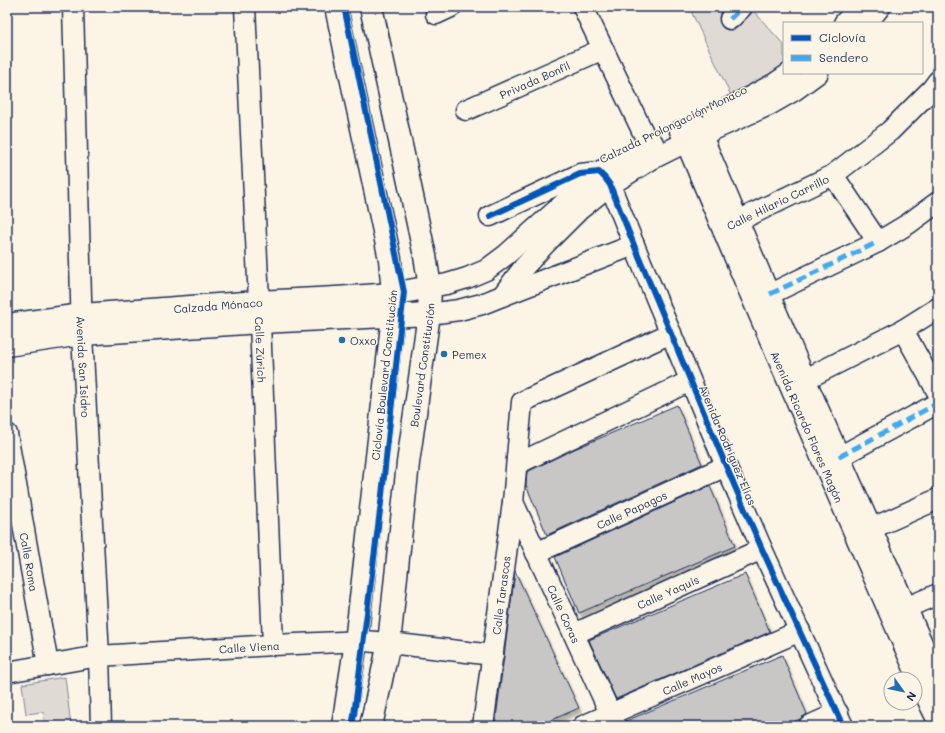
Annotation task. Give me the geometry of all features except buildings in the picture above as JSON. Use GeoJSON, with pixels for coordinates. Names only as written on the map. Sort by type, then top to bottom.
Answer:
{"type":"FeatureCollection","features":[{"type":"Feature","properties":{"kind":"main road"},"geometry":{"type":"LineString","coordinates":[[336,7],[390,259],[393,294],[393,316],[356,642],[343,726]]}},
{"type":"Feature","properties":{"kind":"main road","name":"Boulevard Constitución"},"geometry":{"type":"LineString","coordinates":[[371,7],[425,256],[430,287],[429,314],[408,463],[389,643],[371,726]]}},
{"type":"Feature","properties":{"kind":"main road","name":"Calzada Mónaco"},"geometry":{"type":"LineString","coordinates":[[259,312],[336,298],[393,294],[430,287]]}},
{"type":"Feature","properties":{"kind":"main road","name":"Calzada Mónaco"},"geometry":{"type":"LineString","coordinates":[[7,325],[82,324],[259,312],[393,316],[429,314]]}},
{"type":"Feature","properties":{"kind":"main road","name":"Calzada Mónaco"},"geometry":{"type":"LineString","coordinates":[[7,345],[82,324]]}},
{"type":"Feature","properties":{"kind":"street","name":"Avenida San Isidro"},"geometry":{"type":"LineString","coordinates":[[73,7],[82,324],[99,656],[101,726]]}},
{"type":"Feature","properties":{"kind":"street","name":"Calle Zúrich"},"geometry":{"type":"LineString","coordinates":[[245,7],[273,645]]}},
{"type":"Feature","properties":{"kind":"street"},"geometry":{"type":"LineString","coordinates":[[583,7],[650,152]]}},
{"type":"Feature","properties":{"kind":"street"},"geometry":{"type":"LineString","coordinates":[[845,22],[860,7]]}},
{"type":"Feature","properties":{"kind":"street"},"geometry":{"type":"LineString","coordinates":[[868,22],[880,7]]}},
{"type":"Feature","properties":{"kind":"street","name":"Privada Bonfil"},"geometry":{"type":"LineString","coordinates":[[466,110],[603,49]]}},
{"type":"Feature","properties":{"kind":"street","name":"Calzada Prolongación Monaco"},"geometry":{"type":"LineString","coordinates":[[691,133],[789,74]]}},
{"type":"Feature","properties":{"kind":"street","name":"Calzada Prolongación Monaco"},"geometry":{"type":"LineString","coordinates":[[430,287],[467,278],[486,270],[604,178],[650,152],[691,133],[769,105],[795,90],[817,74]]}},
{"type":"Feature","properties":{"kind":"street","name":"Calle Hilario Carrillo"},"geometry":{"type":"LineString","coordinates":[[730,224],[833,174],[890,131],[936,88]]}},
{"type":"Feature","properties":{"kind":"street","name":"Avenida Ricardo Flores Magón"},"geometry":{"type":"LineString","coordinates":[[691,133],[797,383],[898,611],[930,705],[938,720]]}},
{"type":"Feature","properties":{"kind":"street"},"geometry":{"type":"LineString","coordinates":[[490,216],[580,174],[604,178]]}},
{"type":"Feature","properties":{"kind":"street","name":"Calle Hilario Carrillo"},"geometry":{"type":"LineString","coordinates":[[833,174],[878,242]]}},
{"type":"Feature","properties":{"kind":"street","name":"Calzada Prolongación Monaco"},"geometry":{"type":"LineString","coordinates":[[502,296],[524,267],[579,210],[604,178]]}},
{"type":"Feature","properties":{"kind":"street","name":"Avenida Rodríguez Elías"},"geometry":{"type":"LineString","coordinates":[[604,178],[634,245],[762,549],[840,720]]}},
{"type":"Feature","properties":{"kind":"street"},"geometry":{"type":"LineString","coordinates":[[770,294],[878,242],[908,224],[938,202]]}},
{"type":"Feature","properties":{"kind":"street","name":"Avenida Ricardo Flores Magón"},"geometry":{"type":"LineString","coordinates":[[730,224],[770,294],[797,383],[839,457],[864,533]]}},
{"type":"Feature","properties":{"kind":"street"},"geometry":{"type":"LineString","coordinates":[[429,314],[459,310],[482,304],[634,245]]}},
{"type":"Feature","properties":{"kind":"street"},"geometry":{"type":"LineString","coordinates":[[797,383],[903,330],[938,308]]}},
{"type":"Feature","properties":{"kind":"street"},"geometry":{"type":"LineString","coordinates":[[903,330],[938,393]]}},
{"type":"Feature","properties":{"kind":"street","name":"Calle Tarascos"},"geometry":{"type":"LineString","coordinates":[[484,726],[513,502],[522,402],[671,333]]}},
{"type":"Feature","properties":{"kind":"street"},"geometry":{"type":"LineString","coordinates":[[517,464],[690,381]]}},
{"type":"Feature","properties":{"kind":"street"},"geometry":{"type":"LineString","coordinates":[[839,457],[938,403]]}},
{"type":"Feature","properties":{"kind":"street","name":"Calle Roma"},"geometry":{"type":"LineString","coordinates":[[7,434],[48,665]]}},
{"type":"Feature","properties":{"kind":"street","name":"Calle Papagos"},"geometry":{"type":"LineString","coordinates":[[536,553],[726,466]]}},
{"type":"Feature","properties":{"kind":"street"},"geometry":{"type":"LineString","coordinates":[[864,533],[938,499]]}},
{"type":"Feature","properties":{"kind":"street","name":"Calle Coras"},"geometry":{"type":"LineString","coordinates":[[513,502],[614,720]]}},
{"type":"Feature","properties":{"kind":"street","name":"Calle Yaquis"},"geometry":{"type":"LineString","coordinates":[[574,634],[762,549]]}},
{"type":"Feature","properties":{"kind":"street"},"geometry":{"type":"LineString","coordinates":[[898,611],[938,594]]}},
{"type":"Feature","properties":{"kind":"street","name":"Avenida Ricardo Flores Magón"},"geometry":{"type":"LineString","coordinates":[[898,611],[938,679]]}},
{"type":"Feature","properties":{"kind":"street","name":"Calle Mayos"},"geometry":{"type":"LineString","coordinates":[[583,726],[614,720],[800,630]]}},
{"type":"Feature","properties":{"kind":"street","name":"Calle Viena"},"geometry":{"type":"LineString","coordinates":[[7,672],[99,656],[273,645],[356,642],[389,643],[493,655]]}},
{"type":"Feature","properties":{"kind":"street"},"geometry":{"type":"LineString","coordinates":[[809,726],[840,720]]}},
{"type":"Feature","properties":{"kind":"shaded area"},"geometry":{"type":"Polygon","coordinates":[[[689,7],[750,7],[783,44],[783,74],[734,102],[689,7]]]}},
{"type":"Feature","properties":{"kind":"shaded area"},"geometry":{"type":"Polygon","coordinates":[[[65,677],[71,726],[45,726],[43,712],[26,714],[22,684],[65,677]]]}},
{"type":"Feature","properties":{"kind":"marked path"},"geometry":{"type":"LineString","coordinates":[[730,19],[742,7]]}},
{"type":"Feature","properties":{"kind":"marked path"},"geometry":{"type":"LineString","coordinates":[[770,294],[878,242]]}},
{"type":"Feature","properties":{"kind":"marked path"},"geometry":{"type":"LineString","coordinates":[[839,457],[938,403]]}},
{"type":"Feature","properties":{"kind":"cycle path","name":"Ciclovía Boulevard Constitución"},"geometry":{"type":"LineString","coordinates":[[344,7],[404,292],[382,495],[352,726]]}},
{"type":"Feature","properties":{"kind":"cycle path"},"geometry":{"type":"LineString","coordinates":[[490,216],[580,174],[599,172],[610,185],[726,466],[762,549],[843,726]]}},
{"type":"Feature","properties":{"kind":"place","name":"Oxxo"},"geometry":{"type":"Point","coordinates":[342,340]}},
{"type":"Feature","properties":{"kind":"place","name":"Pemex"},"geometry":{"type":"Point","coordinates":[444,354]}}]}
